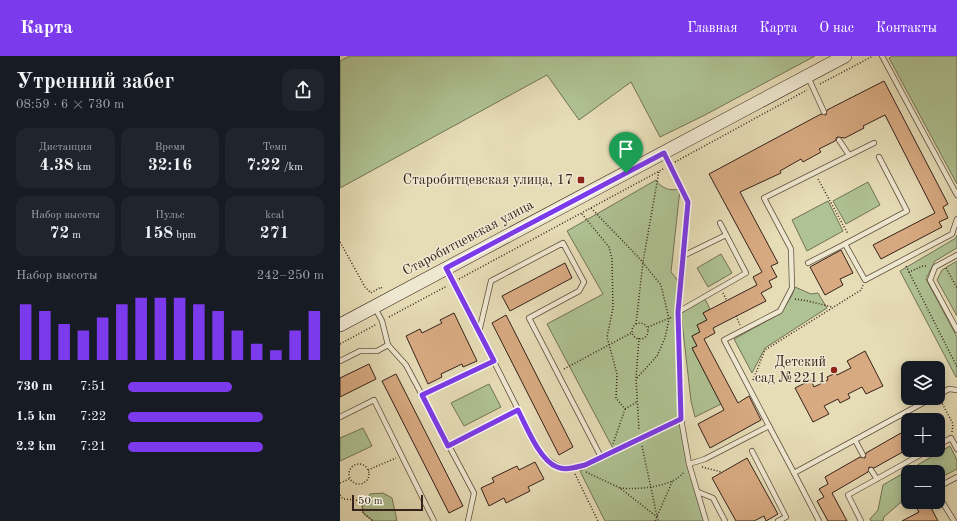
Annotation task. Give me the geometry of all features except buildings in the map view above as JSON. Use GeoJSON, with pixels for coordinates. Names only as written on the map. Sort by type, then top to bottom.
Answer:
{"type":"FeatureCollection","features":[{"type":"Feature","properties":{"kind":"street","name":"Старобитцевская улица"},"geometry":{"type":"LineString","coordinates":[[340,325],[664,153],[810,82],[845,56]]}},
{"type":"Feature","properties":{"kind":"lane"},"geometry":{"type":"LineString","coordinates":[[882,56],[957,194]]}},
{"type":"Feature","properties":{"kind":"lane"},"geometry":{"type":"LineString","coordinates":[[810,82],[824,112]]}},
{"type":"Feature","properties":{"kind":"lane"},"geometry":{"type":"LineString","coordinates":[[839,140],[849,155]]}},
{"type":"Feature","properties":{"kind":"lane"},"geometry":{"type":"LineString","coordinates":[[819,521],[724,340],[780,311],[792,288],[791,248],[764,198],[874,143]]}},
{"type":"Feature","properties":{"kind":"lane"},"geometry":{"type":"LineString","coordinates":[[664,153],[688,202],[678,312],[681,419],[690,464],[706,521]]}},
{"type":"Feature","properties":{"kind":"lane"},"geometry":{"type":"LineString","coordinates":[[808,263],[907,211],[879,156]]}},
{"type":"Feature","properties":{"kind":"lane"},"geometry":{"type":"LineString","coordinates":[[845,244],[865,280],[952,234],[957,219]]}},
{"type":"Feature","properties":{"kind":"lane"},"geometry":{"type":"LineString","coordinates":[[678,312],[746,274],[720,223]]}},
{"type":"Feature","properties":{"kind":"lane"},"geometry":{"type":"LineString","coordinates":[[684,256],[726,235]]}},
{"type":"Feature","properties":{"kind":"lane"},"geometry":{"type":"LineString","coordinates":[[479,332],[491,281],[563,243],[584,282],[579,291],[529,318],[601,457]]}},
{"type":"Feature","properties":{"kind":"lane"},"geometry":{"type":"LineString","coordinates":[[957,255],[935,267],[930,280],[957,330]]}},
{"type":"Feature","properties":{"kind":"lane"},"geometry":{"type":"LineString","coordinates":[[446,268],[540,453],[556,467],[569,468],[585,465],[681,419]]}},
{"type":"Feature","properties":{"kind":"lane"},"geometry":{"type":"LineString","coordinates":[[374,307],[382,321],[388,345],[406,366],[474,493],[468,521]]}},
{"type":"Feature","properties":{"kind":"lane"},"geometry":{"type":"LineString","coordinates":[[340,362],[360,350],[377,351],[388,345]]}},
{"type":"Feature","properties":{"kind":"lane"},"geometry":{"type":"LineString","coordinates":[[422,395],[494,361]]}},
{"type":"Feature","properties":{"kind":"lane"},"geometry":{"type":"LineString","coordinates":[[945,392],[949,389],[957,390]]}},
{"type":"Feature","properties":{"kind":"lane"},"geometry":{"type":"LineString","coordinates":[[340,418],[374,400],[434,521]]}},
{"type":"Feature","properties":{"kind":"lane"},"geometry":{"type":"LineString","coordinates":[[794,472],[919,405]]}},
{"type":"Feature","properties":{"kind":"lane"},"geometry":{"type":"LineString","coordinates":[[690,464],[705,459],[769,426]]}},
{"type":"Feature","properties":{"kind":"lane"},"geometry":{"type":"LineString","coordinates":[[945,441],[951,438],[957,450]]}},
{"type":"Feature","properties":{"kind":"lane"},"geometry":{"type":"LineString","coordinates":[[855,440],[863,455]]}},
{"type":"Feature","properties":{"kind":"lane"},"geometry":{"type":"LineString","coordinates":[[752,452],[786,517],[778,521]]}},
{"type":"Feature","properties":{"kind":"lane"},"geometry":{"type":"LineString","coordinates":[[861,521],[848,495],[916,457]]}},
{"type":"Feature","properties":{"kind":"lane"},"geometry":{"type":"LineString","coordinates":[[871,470],[877,479]]}},
{"type":"Feature","properties":{"kind":"lane"},"geometry":{"type":"LineString","coordinates":[[945,484],[957,477]]}},
{"type":"Feature","properties":{"kind":"lane"},"geometry":{"type":"LineString","coordinates":[[698,492],[713,498],[725,521]]}},
{"type":"Feature","properties":{"kind":"lane"},"geometry":{"type":"LineString","coordinates":[[945,506],[954,521]]}},
{"type":"Feature","properties":{"kind":"path"},"geometry":{"type":"LineString","coordinates":[[340,344],[670,165],[810,82],[873,56]]}},
{"type":"Feature","properties":{"kind":"path"},"geometry":{"type":"LineString","coordinates":[[648,327],[647,335],[642,338],[636,337],[633,332],[633,328],[636,324],[642,262],[659,171]]}},
{"type":"Feature","properties":{"kind":"path"},"geometry":{"type":"LineString","coordinates":[[822,186],[852,241]]}},
{"type":"Feature","properties":{"kind":"path"},"geometry":{"type":"LineString","coordinates":[[591,208],[642,262],[661,285],[669,319],[665,338],[657,356],[636,379]]}},
{"type":"Feature","properties":{"kind":"path"},"geometry":{"type":"LineString","coordinates":[[582,213],[609,247],[612,259],[613,308],[607,337],[617,374],[616,398],[625,409]]}},
{"type":"Feature","properties":{"kind":"path"},"geometry":{"type":"LineString","coordinates":[[340,242],[365,287],[371,293],[381,287],[395,314]]}},
{"type":"Feature","properties":{"kind":"path"},"geometry":{"type":"LineString","coordinates":[[903,260],[957,367]]}},
{"type":"Feature","properties":{"kind":"path"},"geometry":{"type":"LineString","coordinates":[[943,263],[957,288]]}},
{"type":"Feature","properties":{"kind":"path"},"geometry":{"type":"LineString","coordinates":[[909,272],[923,266]]}},
{"type":"Feature","properties":{"kind":"path"},"geometry":{"type":"LineString","coordinates":[[749,387],[765,350],[861,290],[865,280]]}},
{"type":"Feature","properties":{"kind":"path"},"geometry":{"type":"LineString","coordinates":[[786,298],[808,301],[832,307]]}},
{"type":"Feature","properties":{"kind":"path"},"geometry":{"type":"LineString","coordinates":[[648,327],[669,319],[678,312]]}},
{"type":"Feature","properties":{"kind":"path"},"geometry":{"type":"LineString","coordinates":[[636,324],[644,323],[648,327]]}},
{"type":"Feature","properties":{"kind":"path"},"geometry":{"type":"LineString","coordinates":[[557,372],[633,332]]}},
{"type":"Feature","properties":{"kind":"path"},"geometry":{"type":"LineString","coordinates":[[610,453],[625,409],[637,402]]}},
{"type":"Feature","properties":{"kind":"path"},"geometry":{"type":"LineString","coordinates":[[943,405],[953,424],[951,438]]}},
{"type":"Feature","properties":{"kind":"path"},"geometry":{"type":"LineString","coordinates":[[448,446],[518,410]]}},
{"type":"Feature","properties":{"kind":"path"},"geometry":{"type":"LineString","coordinates":[[368,470],[401,456]]}},
{"type":"Feature","properties":{"kind":"path"},"geometry":{"type":"LineString","coordinates":[[362,464],[368,470],[369,476],[363,484],[354,484],[349,478],[349,470],[354,465],[362,464]]}},
{"type":"Feature","properties":{"kind":"path"},"geometry":{"type":"LineString","coordinates":[[620,488],[651,488],[682,475],[690,464],[721,472]]}},
{"type":"Feature","properties":{"kind":"path"},"geometry":{"type":"LineString","coordinates":[[581,470],[620,488],[657,517]]}},
{"type":"Feature","properties":{"kind":"path"},"geometry":{"type":"LineString","coordinates":[[574,471],[598,521]]}},
{"type":"Feature","properties":{"kind":"path"},"geometry":{"type":"LineString","coordinates":[[340,483],[349,478]]}},
{"type":"Feature","properties":{"kind":"path"},"geometry":{"type":"LineString","coordinates":[[655,521],[672,480]]}},
{"type":"Feature","properties":{"kind":"path"},"geometry":{"type":"LineString","coordinates":[[340,494],[343,499],[356,500],[362,504],[363,513],[373,521]]}},
{"type":"Feature","properties":{"kind":"green space"},"geometry":{"type":"Polygon","coordinates":[[[350,56],[815,56],[703,116],[660,137],[631,82],[579,120],[547,75],[340,188],[340,61],[350,56]]]}},
{"type":"Feature","properties":{"kind":"green space"},"geometry":{"type":"Polygon","coordinates":[[[893,56],[957,56],[957,184],[889,58],[893,56]]]}},
{"type":"Feature","properties":{"kind":"green space"},"geometry":{"type":"Polygon","coordinates":[[[656,180],[666,189],[680,189],[671,272],[678,283],[678,373],[687,461],[705,521],[605,521],[580,471],[616,454],[547,324],[603,294],[567,231],[656,180]]]}},
{"type":"Feature","properties":{"kind":"green space"},"geometry":{"type":"Polygon","coordinates":[[[868,182],[880,205],[846,224],[833,201],[868,182]]]}},
{"type":"Feature","properties":{"kind":"green space"},"geometry":{"type":"Polygon","coordinates":[[[828,201],[843,231],[807,251],[792,220],[828,201]]]}},
{"type":"Feature","properties":{"kind":"green space"},"geometry":{"type":"Polygon","coordinates":[[[957,235],[957,248],[935,261],[926,279],[957,337],[956,377],[900,271],[956,238],[957,235]]]}},
{"type":"Feature","properties":{"kind":"green space"},"geometry":{"type":"Polygon","coordinates":[[[721,254],[732,273],[708,287],[697,268],[721,254]]]}},
{"type":"Feature","properties":{"kind":"green space"},"geometry":{"type":"Polygon","coordinates":[[[957,261],[957,316],[937,280],[942,270],[957,261]]]}},
{"type":"Feature","properties":{"kind":"green space"},"geometry":{"type":"Polygon","coordinates":[[[795,287],[811,294],[818,293],[827,308],[765,348],[752,373],[734,339],[781,313],[795,287]]]}},
{"type":"Feature","properties":{"kind":"green space"},"geometry":{"type":"Polygon","coordinates":[[[705,299],[710,309],[703,313],[707,320],[697,325],[700,332],[692,336],[697,346],[692,348],[721,404],[695,417],[691,401],[681,313],[705,299]]]}},
{"type":"Feature","properties":{"kind":"green space"},"geometry":{"type":"Polygon","coordinates":[[[489,384],[501,407],[464,426],[451,403],[489,384]]]}},
{"type":"Feature","properties":{"kind":"green space"},"geometry":{"type":"Polygon","coordinates":[[[363,428],[372,446],[340,461],[340,438],[363,428]]]}},
{"type":"Feature","properties":{"kind":"green space"},"geometry":{"type":"Polygon","coordinates":[[[950,446],[957,460],[957,469],[945,475],[945,465],[917,465],[931,457],[945,457],[945,449],[950,446]]]}},
{"type":"Feature","properties":{"kind":"green space"},"geometry":{"type":"Polygon","coordinates":[[[901,475],[901,502],[884,517],[883,521],[871,521],[870,519],[878,510],[883,485],[901,475]]]}},
{"type":"Feature","properties":{"kind":"green space"},"geometry":{"type":"Polygon","coordinates":[[[383,493],[392,498],[397,521],[373,521],[363,513],[362,504],[370,494],[383,493]]]}},
{"type":"Feature","properties":{"kind":"place","name":"Старобитцевская улица, 17"},"geometry":{"type":"Point","coordinates":[581,180]}},
{"type":"Feature","properties":{"kind":"place","name":"Детский сад №2211"},"geometry":{"type":"Point","coordinates":[834,370]}},
{"type":"Feature","properties":{"kind":"route"},"geometry":{"type":"LineString","coordinates":[[664,153],[688,202],[678,312],[681,419],[585,465],[569,468],[556,467],[540,453],[518,410],[448,446],[422,395],[494,361],[446,268],[626,173],[664,153]]}}]}
